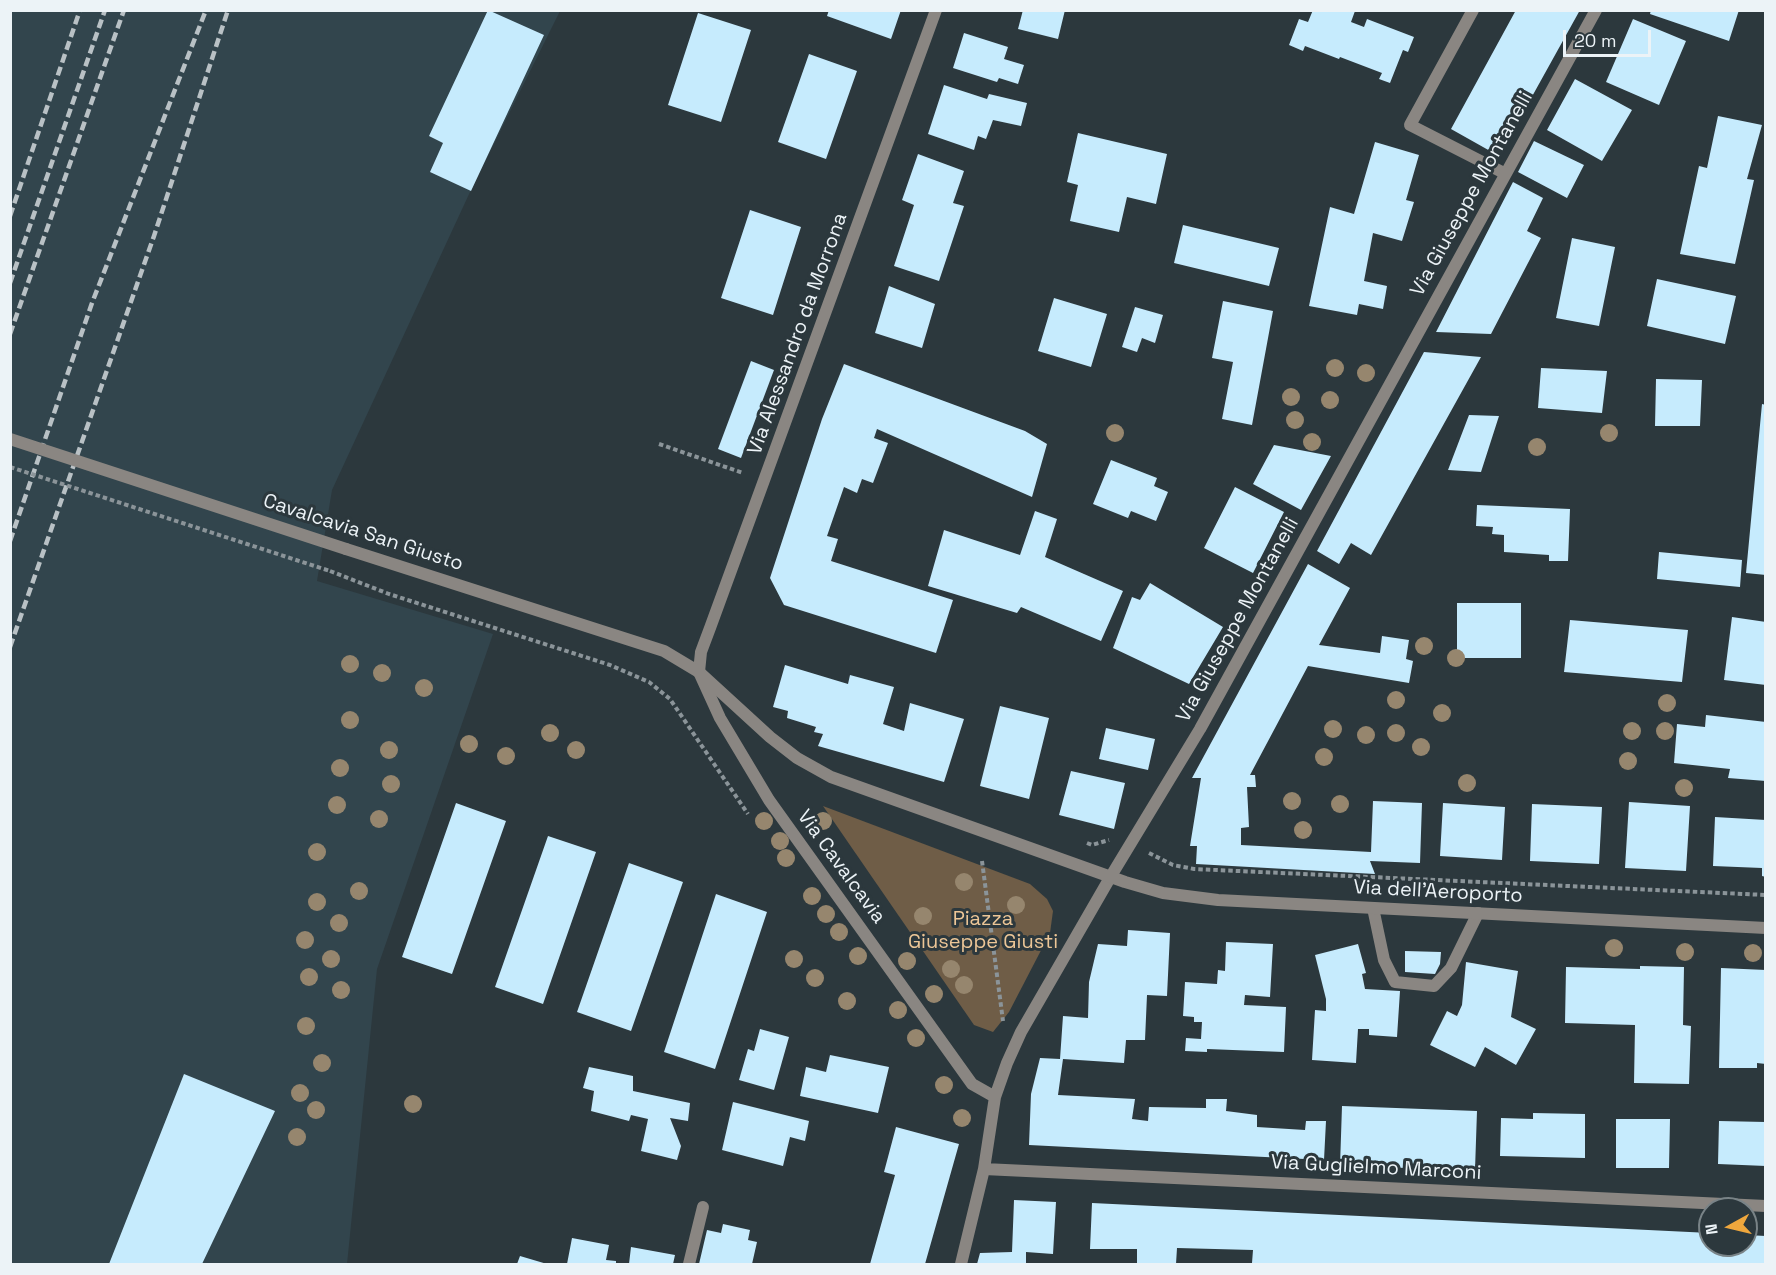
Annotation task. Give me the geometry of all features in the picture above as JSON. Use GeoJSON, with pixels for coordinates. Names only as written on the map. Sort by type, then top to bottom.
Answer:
{"type":"FeatureCollection","features":[{"type":"Feature","properties":{"kind":"street","name":"Via Alessandro da Morrona"},"geometry":{"type":"LineString","coordinates":[[699,672],[702,652],[710,628],[936,10]]}},
{"type":"Feature","properties":{"kind":"street"},"geometry":{"type":"LineString","coordinates":[[1473,10],[1410,125],[1504,173]]}},
{"type":"Feature","properties":{"kind":"street","name":"Via Giuseppe Montanelli"},"geometry":{"type":"LineString","coordinates":[[961,1264],[984,1169],[995,1097],[1021,1032],[1111,876],[1217,700],[1416,339],[1504,173],[1596,10]]}},
{"type":"Feature","properties":{"kind":"street","name":"Cavalcavia San Giusto"},"geometry":{"type":"LineString","coordinates":[[10,440],[346,549],[620,634],[664,651],[699,672]]}},
{"type":"Feature","properties":{"kind":"street"},"geometry":{"type":"LineString","coordinates":[[699,672],[770,737],[797,758],[831,777],[1111,876]]}},
{"type":"Feature","properties":{"kind":"street","name":"Via Cavalcavia"},"geometry":{"type":"LineString","coordinates":[[699,672],[720,718],[769,800],[972,1084],[995,1097]]}},
{"type":"Feature","properties":{"kind":"street","name":"Via dell'Aeroporto"},"geometry":{"type":"LineString","coordinates":[[1111,876],[1163,892],[1193,898],[1766,928]]}},
{"type":"Feature","properties":{"kind":"street"},"geometry":{"type":"LineString","coordinates":[[1373,908],[1384,960],[1395,982],[1434,986],[1451,968],[1478,913]]}},
{"type":"Feature","properties":{"kind":"street","name":"Via Guglielmo Marconi"},"geometry":{"type":"LineString","coordinates":[[984,1169],[1766,1206]]}},
{"type":"Feature","properties":{"kind":"street"},"geometry":{"type":"LineString","coordinates":[[688,1264],[704,1207]]}},
{"type":"Feature","properties":{"kind":"path"},"geometry":{"type":"LineString","coordinates":[[659,444],[742,473]]}},
{"type":"Feature","properties":{"kind":"path"},"geometry":{"type":"LineString","coordinates":[[10,467],[330,571],[388,594],[610,665],[649,682],[670,699],[748,814]]}},
{"type":"Feature","properties":{"kind":"path"},"geometry":{"type":"LineString","coordinates":[[1155,856],[1173,865],[1194,869],[1766,894]]}},
{"type":"Feature","properties":{"kind":"path"},"geometry":{"type":"LineString","coordinates":[[982,861],[1004,1031]]}},
{"type":"Feature","properties":{"kind":"shaded area"},"geometry":{"type":"Polygon","coordinates":[[[10,11],[560,11],[470,192],[332,490],[317,581],[493,634],[377,969],[347,1264],[11,1264],[10,11]]]}},
{"type":"Feature","properties":{"kind":"green space","name":"Piazza Giuseppe Giusti"},"geometry":{"type":"Polygon","coordinates":[[[823,806],[1030,884],[1047,899],[1053,911],[1050,933],[1009,1012],[993,1032],[974,1025],[823,806]]]}},
{"type":"Feature","properties":{"kind":"building"},"geometry":{"type":"Polygon","coordinates":[[[488,10],[544,35],[471,191],[430,172],[443,143],[429,136],[488,10]]]}},
{"type":"Feature","properties":{"kind":"building"},"geometry":{"type":"Polygon","coordinates":[[[829,10],[901,10],[891,39],[827,16],[829,10]]]}},
{"type":"Feature","properties":{"kind":"building"},"geometry":{"type":"Polygon","coordinates":[[[1023,10],[1065,10],[1058,39],[1018,29],[1023,10]]]}},
{"type":"Feature","properties":{"kind":"building"},"geometry":{"type":"Polygon","coordinates":[[[1313,10],[1353,10],[1355,11],[1351,22],[1364,27],[1367,19],[1414,37],[1408,52],[1403,50],[1390,83],[1379,79],[1382,73],[1340,57],[1339,59],[1305,46],[1303,51],[1289,45],[1299,19],[1308,22],[1313,10]]]}},
{"type":"Feature","properties":{"kind":"building"},"geometry":{"type":"Polygon","coordinates":[[[1516,10],[1580,10],[1499,156],[1451,129],[1516,10]]]}},
{"type":"Feature","properties":{"kind":"building"},"geometry":{"type":"Polygon","coordinates":[[[1651,10],[1739,10],[1729,41],[1650,14],[1651,10]]]}},
{"type":"Feature","properties":{"kind":"building"},"geometry":{"type":"Polygon","coordinates":[[[698,13],[751,30],[721,122],[668,105],[698,13]]]}},
{"type":"Feature","properties":{"kind":"building"},"geometry":{"type":"Polygon","coordinates":[[[1633,19],[1686,41],[1659,105],[1606,82],[1633,19]]]}},
{"type":"Feature","properties":{"kind":"building"},"geometry":{"type":"Polygon","coordinates":[[[964,33],[1008,47],[1004,59],[1024,65],[1018,84],[999,78],[997,82],[953,68],[964,33]]]}},
{"type":"Feature","properties":{"kind":"building"},"geometry":{"type":"Polygon","coordinates":[[[809,54],[857,71],[826,159],[778,142],[809,54]]]}},
{"type":"Feature","properties":{"kind":"building"},"geometry":{"type":"Polygon","coordinates":[[[1575,79],[1632,110],[1602,161],[1547,130],[1575,79]]]}},
{"type":"Feature","properties":{"kind":"building"},"geometry":{"type":"Polygon","coordinates":[[[944,85],[987,99],[989,94],[1027,103],[1021,126],[993,120],[986,139],[978,136],[974,150],[928,134],[944,85]]]}},
{"type":"Feature","properties":{"kind":"building"},"geometry":{"type":"Polygon","coordinates":[[[1718,116],[1762,125],[1747,179],[1754,180],[1735,264],[1680,254],[1699,166],[1707,168],[1718,116]]]}},
{"type":"Feature","properties":{"kind":"building"},"geometry":{"type":"Polygon","coordinates":[[[1078,133],[1167,154],[1156,204],[1127,197],[1119,232],[1070,221],[1078,185],[1067,182],[1078,133]]]}},
{"type":"Feature","properties":{"kind":"building"},"geometry":{"type":"Polygon","coordinates":[[[1534,141],[1584,165],[1567,198],[1518,172],[1534,141]]]}},
{"type":"Feature","properties":{"kind":"building"},"geometry":{"type":"Polygon","coordinates":[[[1375,142],[1419,155],[1406,200],[1414,202],[1402,241],[1373,233],[1364,281],[1387,286],[1383,309],[1359,304],[1357,315],[1309,306],[1330,207],[1354,214],[1375,142]]]}},
{"type":"Feature","properties":{"kind":"building"},"geometry":{"type":"Polygon","coordinates":[[[918,154],[964,171],[953,203],[964,206],[939,281],[894,266],[914,205],[902,200],[918,154]]]}},
{"type":"Feature","properties":{"kind":"building"},"geometry":{"type":"Polygon","coordinates":[[[1513,182],[1543,198],[1527,231],[1541,238],[1491,334],[1436,332],[1513,182]]]}},
{"type":"Feature","properties":{"kind":"building"},"geometry":{"type":"Polygon","coordinates":[[[750,210],[801,227],[773,315],[721,298],[750,210]]]}},
{"type":"Feature","properties":{"kind":"building"},"geometry":{"type":"Polygon","coordinates":[[[1183,225],[1279,248],[1269,286],[1174,263],[1183,225]]]}},
{"type":"Feature","properties":{"kind":"building"},"geometry":{"type":"Polygon","coordinates":[[[1572,238],[1615,247],[1599,326],[1556,318],[1572,238]]]}},
{"type":"Feature","properties":{"kind":"building"},"geometry":{"type":"Polygon","coordinates":[[[1657,279],[1736,296],[1725,344],[1647,326],[1657,279]]]}},
{"type":"Feature","properties":{"kind":"building"},"geometry":{"type":"Polygon","coordinates":[[[889,286],[935,304],[922,348],[875,333],[889,286]]]}},
{"type":"Feature","properties":{"kind":"building"},"geometry":{"type":"Polygon","coordinates":[[[1054,298],[1107,314],[1091,367],[1038,351],[1054,298]]]}},
{"type":"Feature","properties":{"kind":"building"},"geometry":{"type":"Polygon","coordinates":[[[1223,301],[1273,311],[1252,425],[1222,419],[1233,362],[1212,358],[1223,301]]]}},
{"type":"Feature","properties":{"kind":"building"},"geometry":{"type":"Polygon","coordinates":[[[1135,307],[1163,315],[1155,343],[1142,338],[1137,352],[1122,347],[1135,307]]]}},
{"type":"Feature","properties":{"kind":"building"},"geometry":{"type":"Polygon","coordinates":[[[1424,352],[1481,357],[1371,555],[1351,543],[1339,564],[1317,551],[1424,352]]]}},
{"type":"Feature","properties":{"kind":"building"},"geometry":{"type":"Polygon","coordinates":[[[751,361],[774,370],[741,458],[718,449],[751,361]]]}},
{"type":"Feature","properties":{"kind":"building"},"geometry":{"type":"Polygon","coordinates":[[[844,364],[1025,431],[1047,444],[1032,497],[877,429],[874,438],[888,443],[873,483],[862,479],[857,493],[844,487],[827,536],[838,539],[831,561],[953,600],[936,653],[784,605],[770,578],[822,419],[844,364]]]}},
{"type":"Feature","properties":{"kind":"building"},"geometry":{"type":"Polygon","coordinates":[[[1541,368],[1607,371],[1602,413],[1538,408],[1541,368]]]}},
{"type":"Feature","properties":{"kind":"building"},"geometry":{"type":"Polygon","coordinates":[[[1656,379],[1702,380],[1700,426],[1655,426],[1656,379]]]}},
{"type":"Feature","properties":{"kind":"building"},"geometry":{"type":"Polygon","coordinates":[[[1762,404],[1766,405],[1766,575],[1746,573],[1762,404]]]}},
{"type":"Feature","properties":{"kind":"building"},"geometry":{"type":"Polygon","coordinates":[[[1469,415],[1499,416],[1481,472],[1448,470],[1469,415]]]}},
{"type":"Feature","properties":{"kind":"building"},"geometry":{"type":"Polygon","coordinates":[[[1274,445],[1331,456],[1301,510],[1253,484],[1274,445]]]}},
{"type":"Feature","properties":{"kind":"building"},"geometry":{"type":"Polygon","coordinates":[[[1111,460],[1157,478],[1154,486],[1168,492],[1156,521],[1131,511],[1128,518],[1093,504],[1111,460]]]}},
{"type":"Feature","properties":{"kind":"building"},"geometry":{"type":"Polygon","coordinates":[[[1235,487],[1284,512],[1253,573],[1204,548],[1235,487]]]}},
{"type":"Feature","properties":{"kind":"building"},"geometry":{"type":"Polygon","coordinates":[[[1477,505],[1570,509],[1568,561],[1549,561],[1549,555],[1504,552],[1504,535],[1492,534],[1493,527],[1476,526],[1477,505]]]}},
{"type":"Feature","properties":{"kind":"building"},"geometry":{"type":"Polygon","coordinates":[[[1035,511],[1057,519],[1045,557],[1123,591],[1101,641],[1021,607],[1017,613],[928,586],[944,530],[1020,555],[1035,511]]]}},
{"type":"Feature","properties":{"kind":"building"},"geometry":{"type":"Polygon","coordinates":[[[1659,552],[1742,560],[1740,587],[1657,579],[1659,552]]]}},
{"type":"Feature","properties":{"kind":"building"},"geometry":{"type":"Polygon","coordinates":[[[1308,564],[1350,588],[1319,645],[1380,653],[1382,636],[1409,640],[1406,659],[1413,661],[1409,683],[1308,666],[1250,775],[1255,775],[1256,787],[1247,787],[1249,827],[1241,828],[1241,845],[1371,852],[1373,801],[1422,803],[1420,863],[1370,861],[1375,874],[1196,864],[1197,846],[1190,846],[1201,778],[1192,778],[1308,564]]]}},
{"type":"Feature","properties":{"kind":"building"},"geometry":{"type":"Polygon","coordinates":[[[1150,583],[1223,627],[1189,684],[1113,648],[1132,597],[1140,600],[1150,583]]]}},
{"type":"Feature","properties":{"kind":"building"},"geometry":{"type":"Polygon","coordinates":[[[1457,603],[1521,603],[1521,658],[1457,658],[1457,603]]]}},
{"type":"Feature","properties":{"kind":"building"},"geometry":{"type":"Polygon","coordinates":[[[1732,617],[1766,622],[1766,685],[1724,680],[1732,617]]]}},
{"type":"Feature","properties":{"kind":"building"},"geometry":{"type":"Polygon","coordinates":[[[1570,620],[1688,630],[1682,682],[1564,672],[1570,620]]]}},
{"type":"Feature","properties":{"kind":"building"},"geometry":{"type":"Polygon","coordinates":[[[785,665],[848,684],[850,675],[894,687],[883,724],[904,731],[910,703],[964,719],[944,782],[818,746],[823,734],[814,732],[816,727],[787,718],[788,711],[773,707],[785,665]]]}},
{"type":"Feature","properties":{"kind":"building"},"geometry":{"type":"Polygon","coordinates":[[[1000,706],[1049,718],[1029,799],[980,786],[1000,706]]]}},
{"type":"Feature","properties":{"kind":"building"},"geometry":{"type":"Polygon","coordinates":[[[1706,715],[1766,722],[1766,781],[1728,778],[1730,769],[1674,763],[1677,724],[1705,727],[1706,715]]]}},
{"type":"Feature","properties":{"kind":"building"},"geometry":{"type":"Polygon","coordinates":[[[1106,728],[1155,739],[1148,770],[1099,759],[1106,728]]]}},
{"type":"Feature","properties":{"kind":"building"},"geometry":{"type":"Polygon","coordinates":[[[1071,771],[1125,783],[1114,829],[1059,815],[1071,771]]]}},
{"type":"Feature","properties":{"kind":"building"},"geometry":{"type":"Polygon","coordinates":[[[1629,802],[1690,806],[1686,871],[1625,868],[1629,802]]]}},
{"type":"Feature","properties":{"kind":"building"},"geometry":{"type":"Polygon","coordinates":[[[456,803],[506,821],[452,974],[402,957],[456,803]]]}},
{"type":"Feature","properties":{"kind":"building"},"geometry":{"type":"Polygon","coordinates":[[[1443,803],[1505,807],[1502,860],[1440,856],[1443,803]]]}},
{"type":"Feature","properties":{"kind":"building"},"geometry":{"type":"Polygon","coordinates":[[[1532,804],[1602,807],[1599,864],[1530,861],[1532,804]]]}},
{"type":"Feature","properties":{"kind":"building"},"geometry":{"type":"Polygon","coordinates":[[[1715,817],[1766,820],[1766,877],[1762,876],[1762,868],[1713,866],[1715,817]]]}},
{"type":"Feature","properties":{"kind":"building"},"geometry":{"type":"Polygon","coordinates":[[[548,836],[596,852],[543,1004],[495,987],[548,836]]]}},
{"type":"Feature","properties":{"kind":"building"},"geometry":{"type":"Polygon","coordinates":[[[629,863],[683,882],[631,1031],[577,1012],[629,863]]]}},
{"type":"Feature","properties":{"kind":"building"},"geometry":{"type":"Polygon","coordinates":[[[716,894],[767,912],[715,1069],[664,1052],[716,894]]]}},
{"type":"Feature","properties":{"kind":"building"},"geometry":{"type":"Polygon","coordinates":[[[1128,930],[1170,933],[1167,996],[1147,995],[1145,1040],[1126,1040],[1124,1063],[1063,1059],[1058,1095],[1135,1099],[1132,1119],[1148,1121],[1149,1107],[1206,1108],[1206,1099],[1227,1099],[1226,1111],[1257,1115],[1257,1127],[1305,1130],[1306,1121],[1326,1121],[1324,1160],[1029,1145],[1031,1094],[1040,1058],[1060,1059],[1063,1016],[1088,1018],[1089,982],[1098,944],[1127,946],[1128,930]]]}},
{"type":"Feature","properties":{"kind":"building"},"geometry":{"type":"Polygon","coordinates":[[[1226,942],[1273,944],[1270,997],[1245,995],[1244,1005],[1286,1007],[1284,1052],[1207,1049],[1207,1052],[1185,1051],[1186,1038],[1201,1039],[1202,1022],[1194,1022],[1194,1017],[1183,1016],[1185,982],[1217,984],[1218,970],[1225,971],[1226,942]]]}},
{"type":"Feature","properties":{"kind":"building"},"geometry":{"type":"Polygon","coordinates":[[[1358,944],[1366,973],[1362,974],[1365,989],[1400,991],[1397,1037],[1369,1035],[1369,1029],[1358,1029],[1356,1063],[1312,1060],[1315,1010],[1326,1011],[1326,999],[1315,955],[1358,944]]]}},
{"type":"Feature","properties":{"kind":"building"},"geometry":{"type":"Polygon","coordinates":[[[1405,951],[1441,952],[1440,964],[1435,974],[1405,972],[1405,951]]]}},
{"type":"Feature","properties":{"kind":"building"},"geometry":{"type":"Polygon","coordinates":[[[1466,962],[1518,971],[1511,1017],[1536,1029],[1516,1065],[1485,1047],[1475,1067],[1430,1045],[1447,1011],[1457,1016],[1462,1005],[1466,962]]]}},
{"type":"Feature","properties":{"kind":"building"},"geometry":{"type":"Polygon","coordinates":[[[1640,966],[1684,967],[1683,1025],[1691,1026],[1689,1084],[1634,1083],[1635,1025],[1565,1023],[1566,967],[1640,969],[1640,966]]]}},
{"type":"Feature","properties":{"kind":"building"},"geometry":{"type":"Polygon","coordinates":[[[1721,968],[1766,970],[1766,1064],[1757,1063],[1757,1068],[1719,1068],[1721,968]]]}},
{"type":"Feature","properties":{"kind":"building"},"geometry":{"type":"Polygon","coordinates":[[[760,1029],[789,1037],[774,1090],[739,1080],[748,1049],[754,1051],[760,1029]]]}},
{"type":"Feature","properties":{"kind":"building"},"geometry":{"type":"Polygon","coordinates":[[[830,1055],[889,1067],[878,1113],[800,1096],[806,1067],[826,1072],[830,1055]]]}},
{"type":"Feature","properties":{"kind":"building"},"geometry":{"type":"Polygon","coordinates":[[[589,1067],[633,1076],[633,1091],[690,1103],[688,1121],[670,1118],[681,1146],[677,1160],[641,1151],[648,1119],[631,1115],[629,1121],[591,1111],[594,1091],[583,1088],[589,1067]]]}},
{"type":"Feature","properties":{"kind":"building"},"geometry":{"type":"Polygon","coordinates":[[[184,1074],[275,1111],[202,1264],[109,1264],[184,1074]]]}},
{"type":"Feature","properties":{"kind":"building"},"geometry":{"type":"Polygon","coordinates":[[[733,1102],[809,1121],[805,1141],[790,1137],[783,1166],[722,1150],[733,1102]]]}},
{"type":"Feature","properties":{"kind":"building"},"geometry":{"type":"Polygon","coordinates":[[[1342,1106],[1477,1111],[1475,1170],[1340,1166],[1342,1106]]]}},
{"type":"Feature","properties":{"kind":"building"},"geometry":{"type":"Polygon","coordinates":[[[1533,1113],[1585,1114],[1585,1158],[1500,1156],[1501,1118],[1533,1119],[1533,1113]]]}},
{"type":"Feature","properties":{"kind":"building"},"geometry":{"type":"Polygon","coordinates":[[[1616,1119],[1670,1119],[1669,1168],[1616,1168],[1616,1119]]]}},
{"type":"Feature","properties":{"kind":"building"},"geometry":{"type":"Polygon","coordinates":[[[1719,1121],[1766,1122],[1766,1166],[1718,1164],[1719,1121]]]}},
{"type":"Feature","properties":{"kind":"building"},"geometry":{"type":"Polygon","coordinates":[[[896,1127],[959,1144],[925,1264],[870,1264],[895,1175],[884,1172],[896,1127]]]}},
{"type":"Feature","properties":{"kind":"building"},"geometry":{"type":"Polygon","coordinates":[[[1014,1200],[1056,1202],[1053,1254],[1026,1252],[1026,1264],[977,1264],[980,1253],[1012,1252],[1014,1200]]]}},
{"type":"Feature","properties":{"kind":"building"},"geometry":{"type":"Polygon","coordinates":[[[1092,1203],[1698,1232],[1698,1257],[1758,1257],[1758,1236],[1766,1236],[1766,1264],[1266,1264],[1252,1263],[1253,1250],[1177,1248],[1176,1264],[1137,1264],[1137,1249],[1090,1249],[1092,1203]]]}},
{"type":"Feature","properties":{"kind":"building"},"geometry":{"type":"Polygon","coordinates":[[[723,1224],[750,1230],[748,1240],[757,1242],[752,1264],[699,1264],[707,1230],[721,1233],[723,1224]]]}},
{"type":"Feature","properties":{"kind":"building"},"geometry":{"type":"Polygon","coordinates":[[[572,1238],[609,1245],[606,1260],[616,1261],[616,1264],[567,1264],[572,1238]]]}},
{"type":"Feature","properties":{"kind":"building"},"geometry":{"type":"Polygon","coordinates":[[[631,1247],[675,1255],[673,1264],[629,1264],[631,1247]]]}},
{"type":"Feature","properties":{"kind":"building"},"geometry":{"type":"Polygon","coordinates":[[[520,1256],[547,1264],[517,1264],[520,1256]]]}},
{"type":"Feature","properties":{"kind":"railway"},"geometry":{"type":"LineString","coordinates":[[10,216],[80,10]]}},
{"type":"Feature","properties":{"kind":"railway"},"geometry":{"type":"LineString","coordinates":[[10,283],[105,10]]}},
{"type":"Feature","properties":{"kind":"railway"},"geometry":{"type":"LineString","coordinates":[[10,334],[124,10]]}},
{"type":"Feature","properties":{"kind":"railway"},"geometry":{"type":"LineString","coordinates":[[10,541],[92,303],[206,10]]}},
{"type":"Feature","properties":{"kind":"railway"},"geometry":{"type":"LineString","coordinates":[[10,647],[154,236],[228,10]]}}]}
